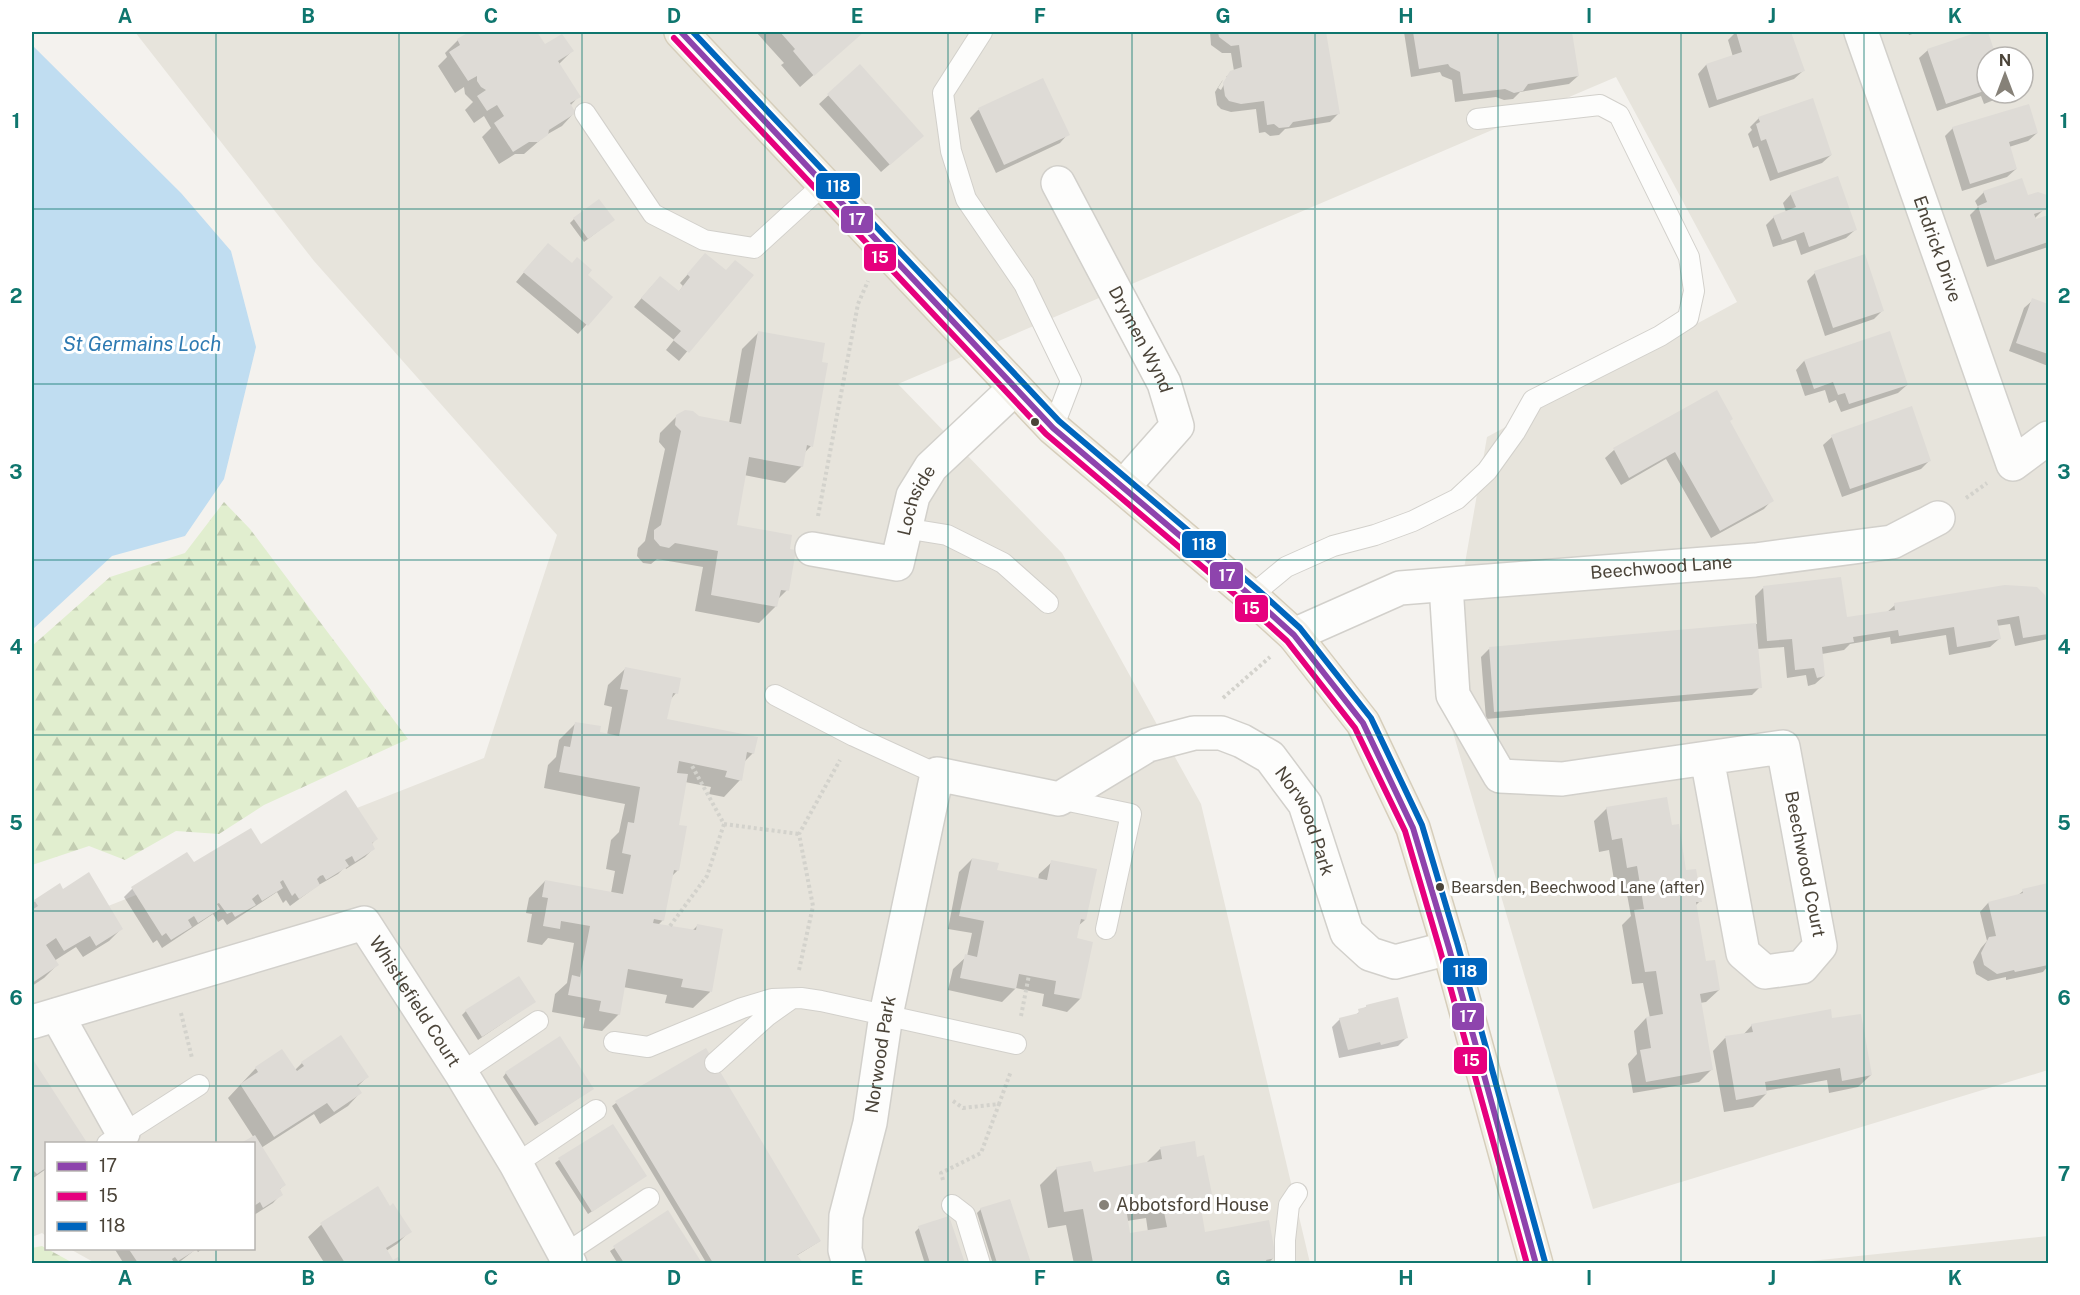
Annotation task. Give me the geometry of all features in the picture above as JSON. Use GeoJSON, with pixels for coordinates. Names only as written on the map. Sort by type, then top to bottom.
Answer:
{"type":"FeatureCollection","features":[{"type":"Feature","properties":{"kind":"main road"},"geometry":{"type":"LineString","coordinates":[[681,32],[1053,428],[1294,635],[1363,723],[1413,828],[1449,948],[1536,1263]]}},
{"type":"Feature","properties":{"kind":"street","name":"Endrick Drive"},"geometry":{"type":"LineString","coordinates":[[1861,32],[2013,464]]}},
{"type":"Feature","properties":{"kind":"street","name":"Drymen Wynd"},"geometry":{"type":"LineString","coordinates":[[1058,183],[1164,383],[1177,426],[1123,487]]}},
{"type":"Feature","properties":{"kind":"street","name":"Lochside"},"geometry":{"type":"LineString","coordinates":[[812,549],[897,564],[913,496],[931,467],[1015,388]]}},
{"type":"Feature","properties":{"kind":"street"},"geometry":{"type":"LineString","coordinates":[[2013,464],[2049,438]]}},
{"type":"Feature","properties":{"kind":"street","name":"Beechwood Lane"},"geometry":{"type":"LineString","coordinates":[[1294,635],[1400,588],[1755,560],[1881,544],[1892,542],[1938,518]]}},
{"type":"Feature","properties":{"kind":"street","name":"Beechwood Court"},"geometry":{"type":"LineString","coordinates":[[1446,585],[1453,695],[1500,776],[1562,779],[1783,747],[1820,945],[1802,967],[1765,972],[1743,952],[1707,759]]}},
{"type":"Feature","properties":{"kind":"street","name":"Norwood Park"},"geometry":{"type":"LineString","coordinates":[[1059,799],[1148,745],[1194,733],[1221,733],[1242,741],[1270,757],[1305,804],[1347,933],[1370,954],[1395,962],[1449,948]]}},
{"type":"Feature","properties":{"kind":"street"},"geometry":{"type":"LineString","coordinates":[[937,774],[1059,799]]}},
{"type":"Feature","properties":{"kind":"street","name":"Norwood Park"},"geometry":{"type":"LineString","coordinates":[[849,1263],[845,1250],[846,1216],[870,1123],[886,1015],[937,774]]}},
{"type":"Feature","properties":{"kind":"street","name":"Whistlefield Court"},"geometry":{"type":"LineString","coordinates":[[115,1138],[44,1018],[364,923],[461,1073],[516,1164],[567,1259]]}},
{"type":"Feature","properties":{"kind":"lane"},"geometry":{"type":"LineString","coordinates":[[982,32],[943,93],[951,151],[966,199],[1024,284],[1071,381],[1053,428]]}},
{"type":"Feature","properties":{"kind":"lane"},"geometry":{"type":"LineString","coordinates":[[1251,596],[1286,567],[1334,546],[1375,535],[1413,521],[1457,499],[1487,471],[1515,432],[1533,400],[1660,336],[1688,318],[1694,291],[1689,257],[1619,115],[1600,105],[1477,119]]}},
{"type":"Feature","properties":{"kind":"lane"},"geometry":{"type":"LineString","coordinates":[[585,113],[653,214],[704,240],[754,248],[825,183]]}},
{"type":"Feature","properties":{"kind":"lane"},"geometry":{"type":"LineString","coordinates":[[904,528],[947,535],[1003,563],[1048,603]]}},
{"type":"Feature","properties":{"kind":"lane"},"geometry":{"type":"LineString","coordinates":[[775,695],[854,736],[937,774]]}},
{"type":"Feature","properties":{"kind":"lane"},"geometry":{"type":"LineString","coordinates":[[1059,799],[1131,814],[1106,929]]}},
{"type":"Feature","properties":{"kind":"lane"},"geometry":{"type":"LineString","coordinates":[[715,1063],[767,1016],[792,998]]}},
{"type":"Feature","properties":{"kind":"lane"},"geometry":{"type":"LineString","coordinates":[[614,1042],[648,1047],[742,1008],[772,999],[792,998],[820,1001],[1016,1044]]}},
{"type":"Feature","properties":{"kind":"lane"},"geometry":{"type":"LineString","coordinates":[[461,1073],[538,1021]]}},
{"type":"Feature","properties":{"kind":"lane"},"geometry":{"type":"LineString","coordinates":[[115,1138],[199,1085]]}},
{"type":"Feature","properties":{"kind":"lane"},"geometry":{"type":"LineString","coordinates":[[516,1164],[596,1110]]}},
{"type":"Feature","properties":{"kind":"lane"},"geometry":{"type":"LineString","coordinates":[[1285,1263],[1289,1205],[1297,1194]]}},
{"type":"Feature","properties":{"kind":"lane"},"geometry":{"type":"LineString","coordinates":[[567,1259],[649,1198]]}},
{"type":"Feature","properties":{"kind":"lane"},"geometry":{"type":"LineString","coordinates":[[952,1205],[965,1215],[980,1263]]}},
{"type":"Feature","properties":{"kind":"path"},"geometry":{"type":"LineString","coordinates":[[812,549],[858,304],[883,247]]}},
{"type":"Feature","properties":{"kind":"path"},"geometry":{"type":"LineString","coordinates":[[1938,518],[2013,464]]}},
{"type":"Feature","properties":{"kind":"path"},"geometry":{"type":"LineString","coordinates":[[1221,733],[1221,699],[1294,635]]}},
{"type":"Feature","properties":{"kind":"path"},"geometry":{"type":"LineString","coordinates":[[792,998],[813,906],[799,834],[854,736]]}},
{"type":"Feature","properties":{"kind":"path"},"geometry":{"type":"LineString","coordinates":[[670,926],[707,876],[724,824],[692,764]]}},
{"type":"Feature","properties":{"kind":"path"},"geometry":{"type":"LineString","coordinates":[[724,824],[799,834]]}},
{"type":"Feature","properties":{"kind":"path"},"geometry":{"type":"LineString","coordinates":[[1016,1044],[1029,975]]}},
{"type":"Feature","properties":{"kind":"path"},"geometry":{"type":"LineString","coordinates":[[172,980],[199,1085]]}},
{"type":"Feature","properties":{"kind":"path"},"geometry":{"type":"LineString","coordinates":[[952,1205],[941,1173],[981,1153],[1010,1075]]}},
{"type":"Feature","properties":{"kind":"path"},"geometry":{"type":"LineString","coordinates":[[953,1101],[963,1108],[999,1104]]}},
{"type":"Feature","properties":{"kind":"shaded area"},"geometry":{"type":"Polygon","coordinates":[[[135,32],[2048,32],[2048,1070],[1593,1209],[1442,695],[1487,437],[1737,302],[1616,77],[898,384],[1062,553],[1201,804],[1310,1263],[97,1264],[72,1250],[255,1250],[255,1142],[45,1142],[45,1235],[42,1233],[32,1237],[32,936],[484,758],[557,535],[314,261],[135,32]]]}},
{"type":"Feature","properties":{"kind":"shaded area"},"geometry":{"type":"Polygon","coordinates":[[[2048,1236],[2048,1263],[1792,1263],[2048,1236]]]}},
{"type":"Feature","properties":{"kind":"green space"},"geometry":{"type":"Polygon","coordinates":[[[224,502],[250,529],[408,739],[264,805],[219,834],[176,831],[125,860],[89,846],[32,865],[32,646],[110,577],[185,553],[224,502]]]}},
{"type":"Feature","properties":{"kind":"green space"},"geometry":{"type":"Polygon","coordinates":[[[42,1246],[45,1250],[49,1250],[73,1263],[32,1263],[32,1248],[42,1246]]]}},
{"type":"Feature","properties":{"kind":"water","name":"St Germains Loch"},"geometry":{"type":"Polygon","coordinates":[[[32,45],[181,193],[231,251],[256,347],[224,479],[185,536],[112,556],[32,630],[32,45]]]}},
{"type":"Feature","properties":{"kind":"building"},"geometry":{"type":"Polygon","coordinates":[[[469,32],[537,32],[545,44],[562,34],[574,51],[558,61],[581,97],[570,103],[576,113],[549,130],[548,135],[538,142],[529,142],[513,152],[494,123],[504,116],[497,105],[487,111],[477,96],[486,90],[477,81],[477,76],[468,81],[449,52],[460,45],[457,39],[469,32]]]}},
{"type":"Feature","properties":{"kind":"building"},"geometry":{"type":"Polygon","coordinates":[[[780,32],[864,32],[814,76],[780,32]]]}},
{"type":"Feature","properties":{"kind":"building"},"geometry":{"type":"Polygon","coordinates":[[[1218,32],[1326,32],[1340,114],[1293,122],[1289,127],[1279,128],[1274,124],[1267,125],[1264,101],[1241,104],[1229,101],[1225,96],[1223,83],[1230,71],[1242,67],[1239,45],[1231,46],[1219,37],[1218,32]]]}},
{"type":"Feature","properties":{"kind":"building"},"geometry":{"type":"Polygon","coordinates":[[[1413,32],[1572,32],[1579,76],[1528,84],[1523,91],[1514,93],[1505,89],[1463,94],[1460,72],[1448,64],[1419,69],[1413,32]]]}},
{"type":"Feature","properties":{"kind":"building"},"geometry":{"type":"Polygon","coordinates":[[[1736,32],[1791,32],[1805,71],[1717,100],[1706,64],[1742,52],[1736,32]]]}},
{"type":"Feature","properties":{"kind":"building"},"geometry":{"type":"Polygon","coordinates":[[[1978,32],[1988,32],[1992,45],[1975,45],[1975,94],[1946,104],[1927,49],[1978,32]]]}},
{"type":"Feature","properties":{"kind":"building"},"geometry":{"type":"Polygon","coordinates":[[[860,64],[924,136],[890,165],[827,94],[860,64]]]}},
{"type":"Feature","properties":{"kind":"building"},"geometry":{"type":"Polygon","coordinates":[[[1043,78],[1070,135],[1004,165],[978,108],[1043,78]]]}},
{"type":"Feature","properties":{"kind":"building"},"geometry":{"type":"Polygon","coordinates":[[[1813,98],[1832,155],[1778,173],[1766,139],[1761,141],[1756,124],[1760,122],[1758,117],[1813,98]]]}},
{"type":"Feature","properties":{"kind":"building"},"geometry":{"type":"Polygon","coordinates":[[[2029,105],[2038,133],[2009,142],[2017,169],[1970,184],[1952,127],[2029,105]]]}},
{"type":"Feature","properties":{"kind":"building"},"geometry":{"type":"Polygon","coordinates":[[[1838,176],[1857,230],[1809,247],[1804,232],[1782,240],[1773,216],[1796,207],[1790,193],[1838,176]]]}},
{"type":"Feature","properties":{"kind":"building"},"geometry":{"type":"Polygon","coordinates":[[[2022,178],[2028,195],[2038,192],[2047,195],[2046,210],[2034,214],[2036,219],[2048,215],[2048,242],[1995,260],[1978,206],[1987,202],[1983,191],[2022,178]]]}},
{"type":"Feature","properties":{"kind":"building"},"geometry":{"type":"Polygon","coordinates":[[[599,199],[615,220],[588,239],[573,218],[599,199]]]}},
{"type":"Feature","properties":{"kind":"building"},"geometry":{"type":"Polygon","coordinates":[[[548,243],[572,263],[577,257],[592,270],[588,275],[613,297],[588,326],[523,272],[548,243]]]}},
{"type":"Feature","properties":{"kind":"building"},"geometry":{"type":"Polygon","coordinates":[[[705,253],[726,270],[735,260],[754,275],[689,353],[673,340],[681,331],[641,298],[660,276],[679,291],[690,277],[687,274],[705,253]]]}},
{"type":"Feature","properties":{"kind":"building"},"geometry":{"type":"Polygon","coordinates":[[[1865,254],[1884,311],[1833,328],[1814,271],[1865,254]]]}},
{"type":"Feature","properties":{"kind":"building"},"geometry":{"type":"Polygon","coordinates":[[[2032,298],[2048,304],[2048,354],[2016,343],[2032,298]]]}},
{"type":"Feature","properties":{"kind":"building"},"geometry":{"type":"Polygon","coordinates":[[[758,331],[825,343],[822,362],[828,363],[813,447],[807,445],[803,467],[749,457],[737,525],[792,535],[790,549],[796,550],[789,591],[781,590],[777,607],[711,595],[718,551],[675,543],[669,548],[660,546],[654,539],[654,530],[661,525],[681,431],[675,425],[676,415],[685,410],[693,411],[699,416],[741,424],[758,331]]]}},
{"type":"Feature","properties":{"kind":"building"},"geometry":{"type":"Polygon","coordinates":[[[1890,331],[1908,385],[1849,404],[1845,393],[1838,395],[1833,382],[1814,389],[1804,360],[1890,331]]]}},
{"type":"Feature","properties":{"kind":"building"},"geometry":{"type":"Polygon","coordinates":[[[1717,390],[1733,419],[1730,421],[1774,501],[1720,531],[1675,452],[1629,478],[1613,448],[1717,390]]]}},
{"type":"Feature","properties":{"kind":"building"},"geometry":{"type":"Polygon","coordinates":[[[1912,406],[1931,461],[1850,489],[1831,435],[1912,406]]]}},
{"type":"Feature","properties":{"kind":"building"},"geometry":{"type":"Polygon","coordinates":[[[1841,577],[1847,617],[1895,610],[1894,603],[2005,585],[2037,587],[2045,595],[2048,605],[2048,634],[2023,638],[2019,616],[1997,620],[2001,639],[1957,647],[1954,627],[1899,636],[1898,630],[1853,637],[1854,642],[1822,647],[1825,676],[1817,678],[1814,668],[1795,670],[1792,639],[1767,641],[1763,586],[1841,577]]]}},
{"type":"Feature","properties":{"kind":"building"},"geometry":{"type":"Polygon","coordinates":[[[1756,623],[1762,688],[1494,712],[1489,647],[1756,623]]]}},
{"type":"Feature","properties":{"kind":"building"},"geometry":{"type":"Polygon","coordinates":[[[625,667],[681,678],[678,694],[673,693],[667,719],[758,737],[754,754],[747,752],[742,781],[725,777],[727,771],[679,761],[677,773],[688,774],[679,825],[687,826],[679,871],[674,870],[664,921],[654,919],[653,923],[696,930],[697,924],[723,929],[712,992],[681,987],[683,979],[628,969],[620,1015],[599,1011],[601,1001],[568,995],[572,975],[580,977],[590,926],[561,921],[560,929],[543,926],[548,898],[542,897],[545,880],[623,894],[631,855],[622,853],[628,822],[634,823],[640,787],[559,772],[564,746],[570,747],[575,722],[601,726],[600,732],[619,736],[628,690],[620,689],[625,667]]]}},
{"type":"Feature","properties":{"kind":"building"},"geometry":{"type":"Polygon","coordinates":[[[346,790],[378,839],[372,843],[375,849],[355,862],[352,856],[345,860],[349,866],[326,880],[323,875],[320,876],[317,879],[320,885],[299,899],[295,893],[292,896],[283,880],[280,882],[283,888],[262,901],[258,894],[252,899],[256,905],[235,917],[232,912],[227,914],[219,903],[217,904],[220,909],[198,923],[194,916],[188,920],[192,927],[171,940],[166,933],[162,936],[131,887],[187,852],[194,862],[251,828],[261,844],[346,790]]]}},
{"type":"Feature","properties":{"kind":"building"},"geometry":{"type":"Polygon","coordinates":[[[1667,797],[1672,825],[1679,824],[1686,870],[1696,869],[1702,902],[1696,902],[1706,961],[1715,960],[1720,990],[1700,994],[1713,1070],[1646,1082],[1640,1050],[1651,1048],[1646,1017],[1663,1014],[1656,971],[1645,972],[1634,910],[1644,909],[1637,866],[1627,868],[1622,838],[1612,840],[1606,807],[1667,797]]]}},
{"type":"Feature","properties":{"kind":"building"},"geometry":{"type":"Polygon","coordinates":[[[972,858],[999,863],[997,870],[1047,880],[1051,860],[1097,869],[1086,920],[1081,919],[1077,938],[1093,942],[1081,999],[1054,994],[1056,981],[1019,974],[1016,989],[960,978],[965,954],[977,957],[984,921],[959,916],[972,858]]]}},
{"type":"Feature","properties":{"kind":"building"},"geometry":{"type":"Polygon","coordinates":[[[89,872],[123,929],[96,946],[90,936],[64,951],[56,938],[46,945],[59,965],[32,983],[32,910],[38,906],[34,900],[60,883],[63,889],[89,872]]]}},
{"type":"Feature","properties":{"kind":"building"},"geometry":{"type":"Polygon","coordinates":[[[2048,883],[2048,965],[1997,974],[1984,965],[1981,953],[1989,937],[1996,936],[1988,902],[2023,893],[2022,889],[2048,883]]]}},
{"type":"Feature","properties":{"kind":"building"},"geometry":{"type":"Polygon","coordinates":[[[519,976],[536,1002],[482,1037],[465,1010],[519,976]]]}},
{"type":"Feature","properties":{"kind":"building"},"geometry":{"type":"Polygon","coordinates":[[[1398,997],[1408,1038],[1348,1050],[1339,1018],[1359,1013],[1358,1009],[1366,1005],[1398,997]]]}},
{"type":"Feature","properties":{"kind":"building"},"geometry":{"type":"Polygon","coordinates":[[[1831,1009],[1832,1018],[1861,1014],[1872,1075],[1842,1081],[1840,1068],[1765,1082],[1767,1094],[1736,1100],[1725,1036],[1753,1032],[1751,1024],[1831,1009]]]}},
{"type":"Feature","properties":{"kind":"building"},"geometry":{"type":"Polygon","coordinates":[[[341,1035],[369,1077],[357,1085],[362,1093],[334,1112],[327,1103],[274,1137],[240,1084],[258,1072],[255,1067],[282,1049],[297,1071],[304,1066],[301,1062],[341,1035]]]}},
{"type":"Feature","properties":{"kind":"building"},"geometry":{"type":"Polygon","coordinates":[[[560,1036],[594,1089],[539,1124],[505,1072],[560,1036]]]}},
{"type":"Feature","properties":{"kind":"building"},"geometry":{"type":"Polygon","coordinates":[[[706,1048],[821,1241],[797,1255],[803,1263],[713,1263],[615,1101],[706,1048]]]}},
{"type":"Feature","properties":{"kind":"building"},"geometry":{"type":"Polygon","coordinates":[[[32,1058],[86,1141],[45,1142],[45,1169],[37,1174],[32,1169],[32,1058]]]}},
{"type":"Feature","properties":{"kind":"building"},"geometry":{"type":"Polygon","coordinates":[[[613,1124],[647,1176],[592,1212],[558,1158],[613,1124]]]}},
{"type":"Feature","properties":{"kind":"building"},"geometry":{"type":"Polygon","coordinates":[[[255,1135],[286,1185],[280,1189],[283,1195],[263,1208],[260,1202],[255,1205],[255,1142],[243,1142],[255,1135]]]}},
{"type":"Feature","properties":{"kind":"building","name":"Abbotsford House"},"geometry":{"type":"Polygon","coordinates":[[[1195,1141],[1197,1157],[1204,1155],[1213,1199],[1200,1202],[1205,1232],[1269,1220],[1276,1258],[1266,1260],[1267,1263],[1093,1263],[1083,1209],[1064,1212],[1056,1167],[1091,1161],[1094,1172],[1162,1159],[1160,1147],[1195,1141]],[[1162,1202],[1126,1208],[1130,1233],[1167,1227],[1162,1202]]]}},
{"type":"Feature","properties":{"kind":"building"},"geometry":{"type":"Polygon","coordinates":[[[378,1186],[390,1206],[393,1203],[412,1232],[386,1248],[393,1260],[398,1257],[402,1263],[345,1263],[320,1223],[378,1186]]]}},
{"type":"Feature","properties":{"kind":"building"},"geometry":{"type":"Polygon","coordinates":[[[1010,1199],[1031,1263],[997,1263],[980,1208],[1010,1199]]]}},
{"type":"Feature","properties":{"kind":"building"},"geometry":{"type":"Polygon","coordinates":[[[668,1210],[702,1263],[624,1263],[613,1246],[668,1210]]]}},
{"type":"Feature","properties":{"kind":"building"},"geometry":{"type":"Polygon","coordinates":[[[949,1216],[965,1263],[930,1263],[918,1226],[949,1216]]]}},
{"type":"Feature","properties":{"kind":"building"},"geometry":{"type":"Polygon","coordinates":[[[129,1250],[196,1250],[178,1261],[175,1257],[172,1259],[174,1263],[138,1263],[129,1250]]]}},
{"type":"Feature","properties":{"kind":"transit line","name":"17"},"geometry":{"type":"LineString","coordinates":[[681,32],[1053,428],[1294,635],[1363,723],[1413,828],[1449,948],[1536,1264]]}},
{"type":"Feature","properties":{"kind":"transit line","name":"118"},"geometry":{"type":"LineString","coordinates":[[693,32],[1059,421],[1300,628],[1371,718],[1422,825],[1458,946],[1545,1262]]}},
{"type":"Feature","properties":{"kind":"transit line","name":"15"},"geometry":{"type":"LineString","coordinates":[[674,38],[1046,434],[1287,641],[1355,728],[1405,831],[1527,1264]]}},
{"type":"Feature","properties":{"kind":"place","name":"Bearsden, Beechwood Lane (after)"},"geometry":{"type":"Point","coordinates":[1440,887]}},
{"type":"Feature","properties":{"kind":"place","name":"Abbotsford House"},"geometry":{"type":"Point","coordinates":[1104,1205]}}]}
